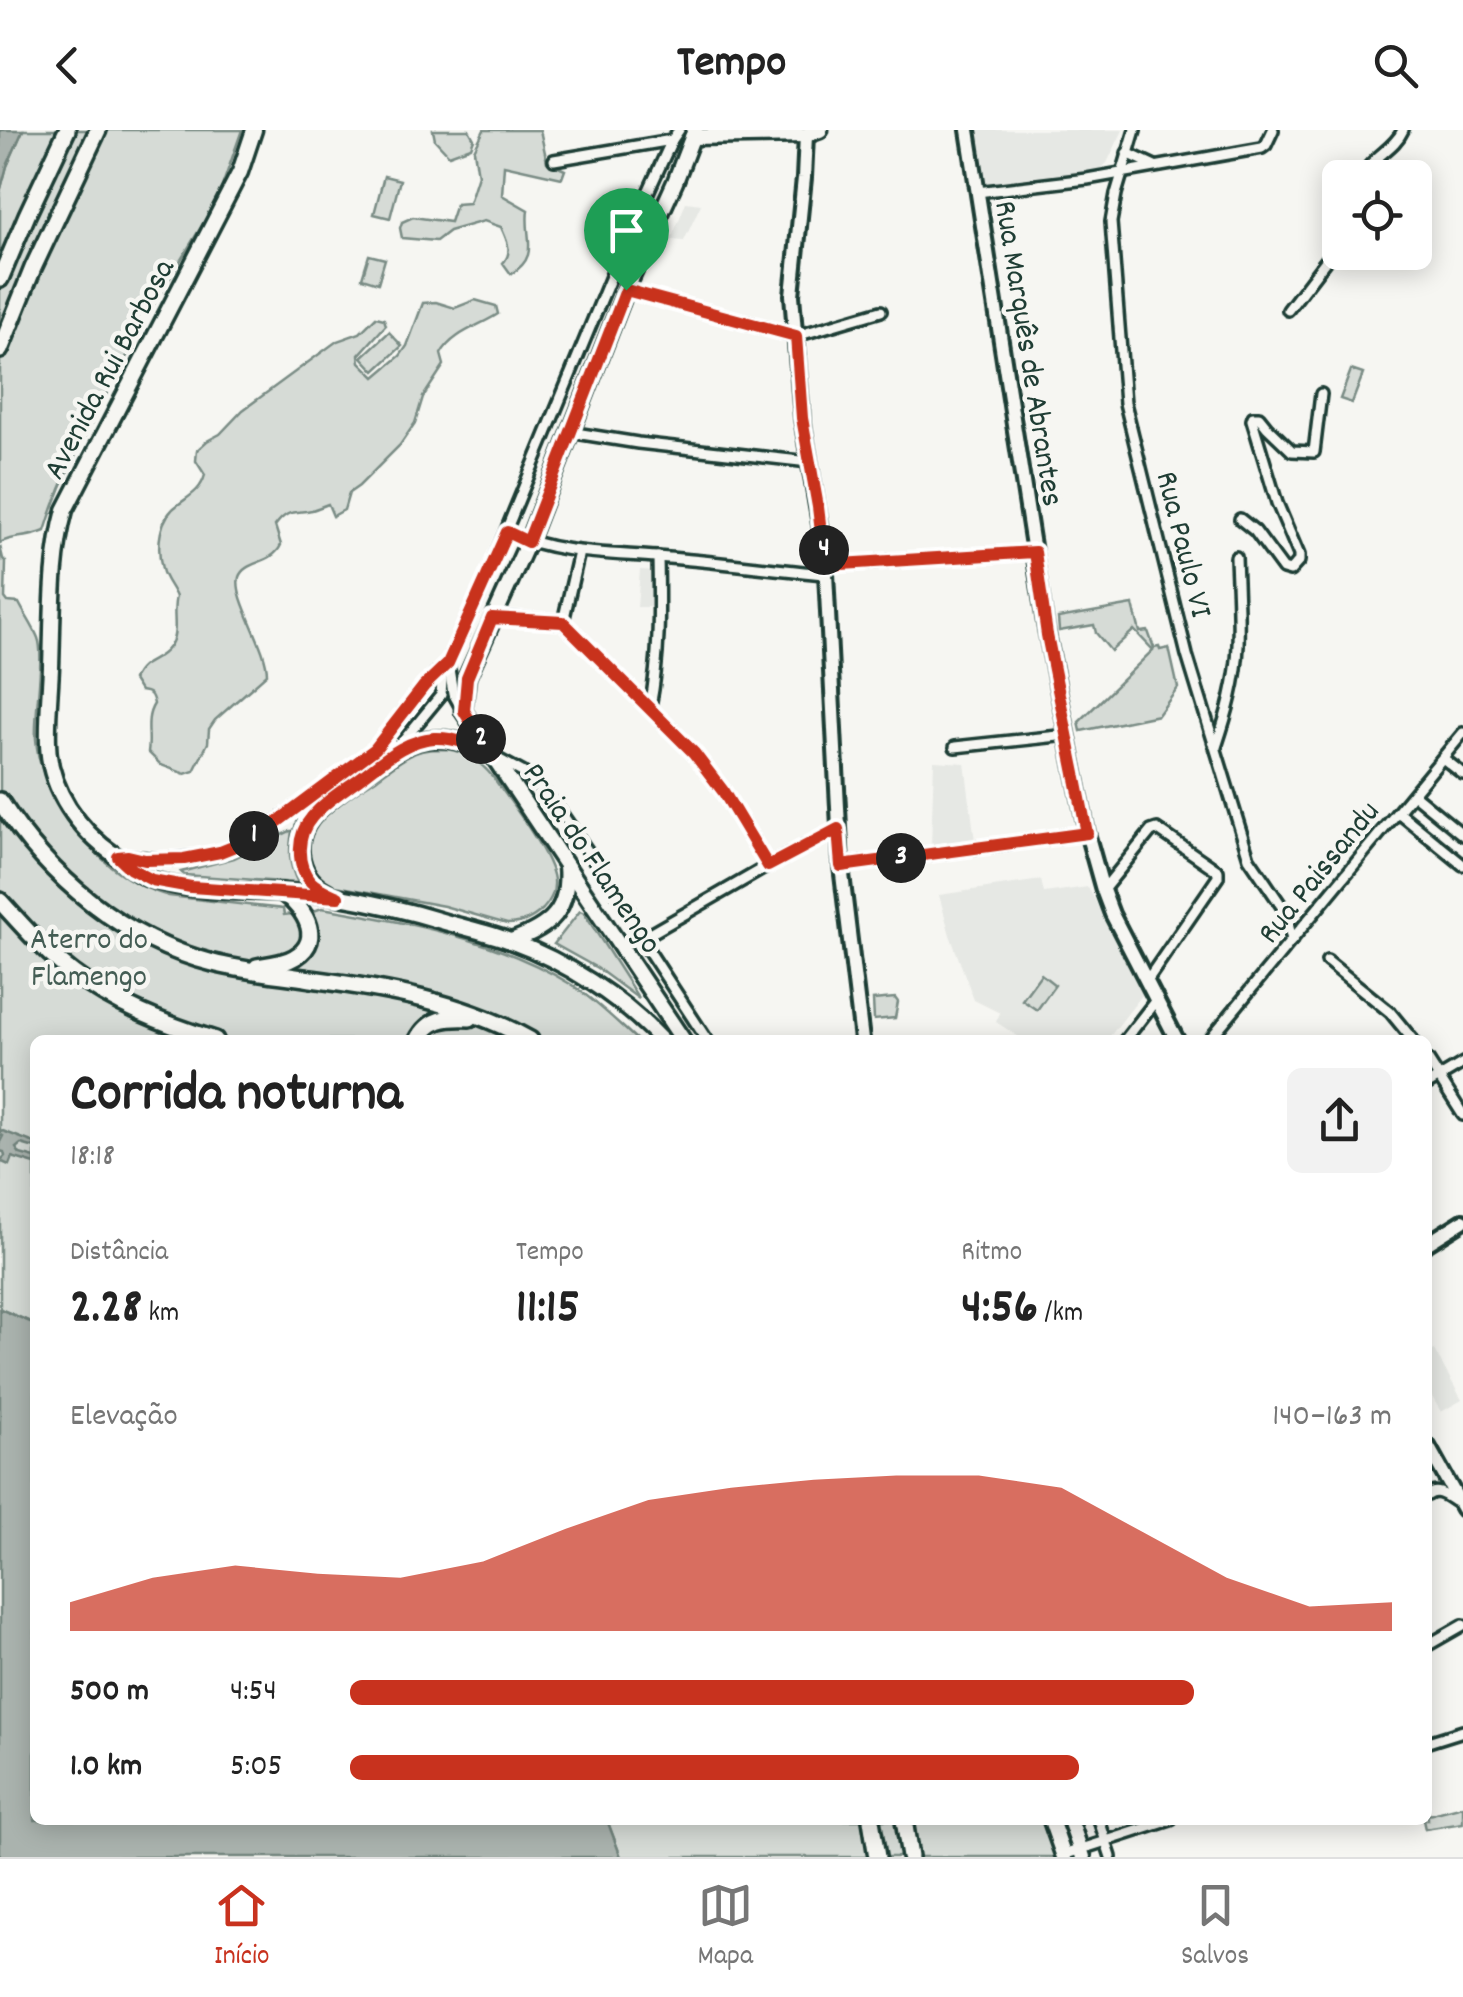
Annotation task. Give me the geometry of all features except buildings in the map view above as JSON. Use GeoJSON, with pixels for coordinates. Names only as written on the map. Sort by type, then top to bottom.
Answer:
{"type":"FeatureCollection","features":[{"type":"Feature","properties":{"kind":"highway"},"geometry":{"type":"LineString","coordinates":[[0,279],[67,130]]}},
{"type":"Feature","properties":{"kind":"highway"},"geometry":{"type":"LineString","coordinates":[[0,350],[33,268],[98,130]]}},
{"type":"Feature","properties":{"kind":"highway"},"geometry":{"type":"LineString","coordinates":[[0,801],[20,832],[54,871],[89,901],[148,939],[211,963],[242,970],[417,998],[484,1018],[520,1035]]}},
{"type":"Feature","properties":{"kind":"highway"},"geometry":{"type":"LineString","coordinates":[[242,970],[292,959],[308,943],[310,927],[305,916],[282,892]]}},
{"type":"Feature","properties":{"kind":"highway"},"geometry":{"type":"LineString","coordinates":[[0,901],[71,972],[146,1015],[200,1035]]}},
{"type":"Feature","properties":{"kind":"highway"},"geometry":{"type":"LineString","coordinates":[[421,1035],[428,1025],[442,1018],[484,1018]]}},
{"type":"Feature","properties":{"kind":"highway"},"geometry":{"type":"LineString","coordinates":[[872,1825],[877,1857]]}},
{"type":"Feature","properties":{"kind":"highway"},"geometry":{"type":"LineString","coordinates":[[905,1825],[910,1857]]}},
{"type":"Feature","properties":{"kind":"main road","name":"Avenida Rui Barbosa"},"geometry":{"type":"LineString","coordinates":[[254,130],[240,172],[65,510],[56,539],[50,763],[64,797],[87,834],[131,869],[152,880],[191,887],[338,897]]}},
{"type":"Feature","properties":{"kind":"main road"},"geometry":{"type":"LineString","coordinates":[[492,756],[464,711],[467,678],[528,542],[626,290],[676,182],[687,132],[810,132]]}},
{"type":"Feature","properties":{"kind":"main road"},"geometry":{"type":"LineString","coordinates":[[492,756],[445,738],[420,740],[393,754],[309,820],[300,852],[306,873],[320,888],[338,897],[411,912],[511,941],[535,931],[556,913],[566,894],[565,863]]}},
{"type":"Feature","properties":{"kind":"main road","name":"Praia do Flamengo"},"geometry":{"type":"LineString","coordinates":[[492,756],[679,1035]]}},
{"type":"Feature","properties":{"kind":"main road","name":"Praia do Flamengo"},"geometry":{"type":"LineString","coordinates":[[511,941],[604,992],[656,1035]]}},
{"type":"Feature","properties":{"kind":"main road"},"geometry":{"type":"LineString","coordinates":[[1053,1825],[1064,1856]]}},
{"type":"Feature","properties":{"kind":"main road"},"geometry":{"type":"LineString","coordinates":[[1072,1825],[1082,1853]]}},
{"type":"Feature","properties":{"kind":"street","name":"Rua Marquês de Abrantes"},"geometry":{"type":"LineString","coordinates":[[968,130],[1047,635],[1087,833],[1102,890],[1119,930],[1174,1035]]}},
{"type":"Feature","properties":{"kind":"street","name":"Rua Paulo VI"},"geometry":{"type":"LineString","coordinates":[[1135,130],[1112,222],[1125,402],[1215,750],[1249,858],[1285,911],[1292,940]]}},
{"type":"Feature","properties":{"kind":"street"},"geometry":{"type":"LineString","coordinates":[[978,192],[1087,179],[1264,147],[1274,130]]}},
{"type":"Feature","properties":{"kind":"street"},"geometry":{"type":"LineString","coordinates":[[1374,160],[1396,143],[1403,130]]}},
{"type":"Feature","properties":{"kind":"street"},"geometry":{"type":"LineString","coordinates":[[554,160],[672,140],[687,132]]}},
{"type":"Feature","properties":{"kind":"street"},"geometry":{"type":"LineString","coordinates":[[810,132],[792,295],[802,418],[825,570],[838,829],[861,1035]]}},
{"type":"Feature","properties":{"kind":"street"},"geometry":{"type":"LineString","coordinates":[[118,857],[165,860],[202,856],[260,833],[375,749],[434,674],[448,663],[672,140]]}},
{"type":"Feature","properties":{"kind":"street"},"geometry":{"type":"LineString","coordinates":[[1127,153],[1158,166]]}},
{"type":"Feature","properties":{"kind":"street"},"geometry":{"type":"LineString","coordinates":[[1288,310],[1322,266]]}},
{"type":"Feature","properties":{"kind":"street"},"geometry":{"type":"LineString","coordinates":[[626,290],[796,336],[881,311]]}},
{"type":"Feature","properties":{"kind":"street"},"geometry":{"type":"LineString","coordinates":[[1240,518],[1286,572],[1297,564],[1298,555],[1277,504],[1252,420],[1258,416],[1292,451],[1314,452],[1321,394]]}},
{"type":"Feature","properties":{"kind":"street"},"geometry":{"type":"LineString","coordinates":[[569,432],[809,462]]}},
{"type":"Feature","properties":{"kind":"street"},"geometry":{"type":"LineString","coordinates":[[507,532],[528,542],[578,552],[825,570],[1035,552]]}},
{"type":"Feature","properties":{"kind":"street"},"geometry":{"type":"LineString","coordinates":[[563,622],[578,552]]}},
{"type":"Feature","properties":{"kind":"street"},"geometry":{"type":"LineString","coordinates":[[650,707],[660,632],[658,557]]}},
{"type":"Feature","properties":{"kind":"street"},"geometry":{"type":"LineString","coordinates":[[1215,750],[1236,668],[1236,557]]}},
{"type":"Feature","properties":{"kind":"street"},"geometry":{"type":"LineString","coordinates":[[492,618],[563,622],[710,772],[768,866]]}},
{"type":"Feature","properties":{"kind":"street"},"geometry":{"type":"LineString","coordinates":[[448,663],[453,693],[464,711]]}},
{"type":"Feature","properties":{"kind":"street"},"geometry":{"type":"LineString","coordinates":[[393,754],[440,695],[443,685],[434,674]]}},
{"type":"Feature","properties":{"kind":"street","name":"Rua Paissandu"},"geometry":{"type":"LineString","coordinates":[[1213,1035],[1463,734]]}},
{"type":"Feature","properties":{"kind":"street"},"geometry":{"type":"LineString","coordinates":[[955,746],[1068,735]]}},
{"type":"Feature","properties":{"kind":"street","name":"Praia do Flamengo"},"geometry":{"type":"LineString","coordinates":[[492,756],[536,782],[553,804],[628,909],[641,939],[704,1035]]}},
{"type":"Feature","properties":{"kind":"street"},"geometry":{"type":"LineString","coordinates":[[1444,758],[1463,774]]}},
{"type":"Feature","properties":{"kind":"street"},"geometry":{"type":"LineString","coordinates":[[1414,794],[1463,836]]}},
{"type":"Feature","properties":{"kind":"street"},"geometry":{"type":"LineString","coordinates":[[1398,812],[1463,865]]}},
{"type":"Feature","properties":{"kind":"street"},"geometry":{"type":"LineString","coordinates":[[641,939],[838,829]]}},
{"type":"Feature","properties":{"kind":"street"},"geometry":{"type":"LineString","coordinates":[[1102,890],[1151,831],[1157,829],[1218,871],[1218,877],[1146,982]]}},
{"type":"Feature","properties":{"kind":"street"},"geometry":{"type":"LineString","coordinates":[[841,866],[1087,833]]}},
{"type":"Feature","properties":{"kind":"street"},"geometry":{"type":"LineString","coordinates":[[1285,911],[1310,918]]}},
{"type":"Feature","properties":{"kind":"street"},"geometry":{"type":"LineString","coordinates":[[1327,961],[1390,1012],[1409,1035]]}},
{"type":"Feature","properties":{"kind":"street"},"geometry":{"type":"LineString","coordinates":[[1130,1035],[1156,1000]]}},
{"type":"Feature","properties":{"kind":"street"},"geometry":{"type":"LineString","coordinates":[[1432,1082],[1463,1063]]}},
{"type":"Feature","properties":{"kind":"street"},"geometry":{"type":"LineString","coordinates":[[1432,1066],[1463,1115]]}},
{"type":"Feature","properties":{"kind":"street"},"geometry":{"type":"LineString","coordinates":[[1432,1240],[1463,1221]]}},
{"type":"Feature","properties":{"kind":"street"},"geometry":{"type":"LineString","coordinates":[[1432,1453],[1462,1506]]}},
{"type":"Feature","properties":{"kind":"street"},"geometry":{"type":"LineString","coordinates":[[1432,1492],[1441,1492],[1462,1506]]}},
{"type":"Feature","properties":{"kind":"street"},"geometry":{"type":"LineString","coordinates":[[1432,1643],[1463,1625]]}},
{"type":"Feature","properties":{"kind":"street"},"geometry":{"type":"LineString","coordinates":[[1432,1741],[1463,1732]]}},
{"type":"Feature","properties":{"kind":"street"},"geometry":{"type":"LineString","coordinates":[[1101,1825],[1111,1857]]}},
{"type":"Feature","properties":{"kind":"street"},"geometry":{"type":"LineString","coordinates":[[1064,1856],[1156,1825]]}},
{"type":"Feature","properties":{"kind":"shaded area"},"geometry":{"type":"Polygon","coordinates":[[[0,130],[23,130],[0,192],[0,130]]]}},
{"type":"Feature","properties":{"kind":"shaded area"},"geometry":{"type":"Polygon","coordinates":[[[973,130],[1123,130],[1107,163],[1099,170],[988,188],[981,183],[973,130]]]}},
{"type":"Feature","properties":{"kind":"shaded area"},"geometry":{"type":"Polygon","coordinates":[[[686,202],[701,204],[684,241],[671,240],[686,202]]]}},
{"type":"Feature","properties":{"kind":"shaded area"},"geometry":{"type":"Polygon","coordinates":[[[640,570],[657,571],[653,607],[637,607],[640,570]]]}},
{"type":"Feature","properties":{"kind":"shaded area"},"geometry":{"type":"Polygon","coordinates":[[[934,761],[965,763],[975,841],[931,846],[934,761]]]}},
{"type":"Feature","properties":{"kind":"shaded area"},"geometry":{"type":"Polygon","coordinates":[[[1041,880],[1044,893],[1088,887],[1143,994],[1111,1035],[1016,1035],[996,1022],[1000,1013],[974,1000],[939,895],[1041,880]]]}},
{"type":"Feature","properties":{"kind":"shaded area"},"geometry":{"type":"Polygon","coordinates":[[[0,1130],[30,1141],[30,1147],[21,1144],[16,1148],[30,1157],[30,1162],[12,1157],[9,1165],[0,1161],[5,1156],[0,1151],[0,1130]]]}},
{"type":"Feature","properties":{"kind":"shaded area"},"geometry":{"type":"Polygon","coordinates":[[[0,1309],[30,1322],[30,1825],[609,1825],[621,1857],[0,1857],[0,1309]]]}},
{"type":"Feature","properties":{"kind":"shaded area"},"geometry":{"type":"Polygon","coordinates":[[[1432,1351],[1462,1400],[1441,1412],[1432,1397],[1432,1351]]]}},
{"type":"Feature","properties":{"kind":"green space"},"geometry":{"type":"Polygon","coordinates":[[[23,130],[242,130],[217,201],[147,315],[140,313],[129,334],[136,339],[74,457],[45,531],[0,543],[0,192],[23,130]]]}},
{"type":"Feature","properties":{"kind":"green space"},"geometry":{"type":"Polygon","coordinates":[[[433,130],[469,130],[474,139],[471,147],[449,155],[435,140],[433,130]]]}},
{"type":"Feature","properties":{"kind":"green space"},"geometry":{"type":"Polygon","coordinates":[[[484,130],[540,130],[547,162],[565,170],[562,178],[504,165],[502,195],[528,210],[529,253],[511,274],[503,263],[509,250],[501,227],[484,221],[449,231],[436,241],[402,238],[400,228],[402,222],[413,217],[450,222],[456,204],[469,203],[478,175],[474,150],[484,130]]]}},
{"type":"Feature","properties":{"kind":"green space"},"geometry":{"type":"Polygon","coordinates":[[[384,176],[400,180],[390,218],[374,214],[384,176]]]}},
{"type":"Feature","properties":{"kind":"green space"},"geometry":{"type":"Polygon","coordinates":[[[369,255],[385,259],[378,283],[362,278],[369,255]]]}},
{"type":"Feature","properties":{"kind":"green space"},"geometry":{"type":"Polygon","coordinates":[[[475,300],[496,306],[498,314],[459,335],[446,347],[441,354],[444,365],[400,445],[349,493],[344,510],[333,516],[328,504],[284,516],[275,526],[281,545],[277,551],[242,572],[238,586],[267,674],[215,720],[194,771],[185,774],[161,765],[148,752],[148,722],[154,704],[133,680],[140,669],[165,652],[174,636],[176,597],[163,573],[159,542],[167,516],[203,480],[205,475],[196,461],[197,450],[220,434],[243,410],[337,341],[360,333],[376,317],[384,319],[386,325],[359,355],[360,362],[375,377],[407,346],[423,303],[455,308],[475,300]]]}},
{"type":"Feature","properties":{"kind":"green space"},"geometry":{"type":"Polygon","coordinates":[[[389,332],[402,346],[375,371],[362,357],[389,332]]]}},
{"type":"Feature","properties":{"kind":"green space"},"geometry":{"type":"Polygon","coordinates":[[[1351,370],[1363,374],[1352,403],[1340,399],[1351,370]]]}},
{"type":"Feature","properties":{"kind":"green space","name":"Aterro do Flamengo"},"geometry":{"type":"Polygon","coordinates":[[[0,546],[6,562],[5,598],[19,603],[40,647],[36,729],[42,769],[76,830],[116,871],[169,896],[283,909],[284,915],[322,908],[419,926],[483,944],[572,985],[632,1035],[30,1035],[30,1322],[0,1309],[0,546]]]}},
{"type":"Feature","properties":{"kind":"green space"},"geometry":{"type":"Polygon","coordinates":[[[1133,605],[1140,632],[1148,631],[1154,648],[1169,648],[1178,688],[1158,715],[1081,731],[1079,722],[1153,650],[1134,630],[1111,651],[1094,625],[1059,631],[1058,618],[1133,605]]]}},
{"type":"Feature","properties":{"kind":"green space"},"geometry":{"type":"Polygon","coordinates":[[[446,749],[466,755],[488,771],[545,856],[554,880],[553,892],[535,916],[507,924],[444,906],[336,886],[312,864],[309,846],[313,834],[330,811],[410,755],[446,749]]]}},
{"type":"Feature","properties":{"kind":"green space"},"geometry":{"type":"Polygon","coordinates":[[[290,831],[291,864],[298,883],[181,872],[234,858],[290,831]]]}},
{"type":"Feature","properties":{"kind":"green space"},"geometry":{"type":"Polygon","coordinates":[[[580,911],[639,999],[597,968],[554,944],[580,911]]]}},
{"type":"Feature","properties":{"kind":"green space"},"geometry":{"type":"Polygon","coordinates":[[[1041,974],[1055,985],[1037,1010],[1022,1000],[1041,974]]]}},
{"type":"Feature","properties":{"kind":"green space"},"geometry":{"type":"Polygon","coordinates":[[[895,998],[895,1018],[874,1020],[873,1000],[895,998]]]}},
{"type":"Feature","properties":{"kind":"green space"},"geometry":{"type":"Polygon","coordinates":[[[1463,1806],[1463,1823],[1425,1829],[1424,1825],[1432,1825],[1432,1814],[1463,1806]]]}},
{"type":"Feature","properties":{"kind":"green space"},"geometry":{"type":"Polygon","coordinates":[[[609,1825],[1044,1825],[1056,1857],[621,1857],[609,1825]]]}},
{"type":"Feature","properties":{"kind":"route"},"geometry":{"type":"LineString","coordinates":[[626,290],[796,336],[802,418],[825,565],[1035,552],[1047,635],[1087,833],[841,866],[838,829],[768,866],[710,772],[563,622],[492,618],[467,678],[464,711],[492,756],[460,741],[420,740],[393,754],[322,806],[304,830],[300,852],[311,881],[338,897],[191,887],[152,880],[131,869],[118,857],[184,859],[240,844],[276,823],[383,740],[434,674],[448,663],[507,532],[528,542],[626,290]]}}]}
